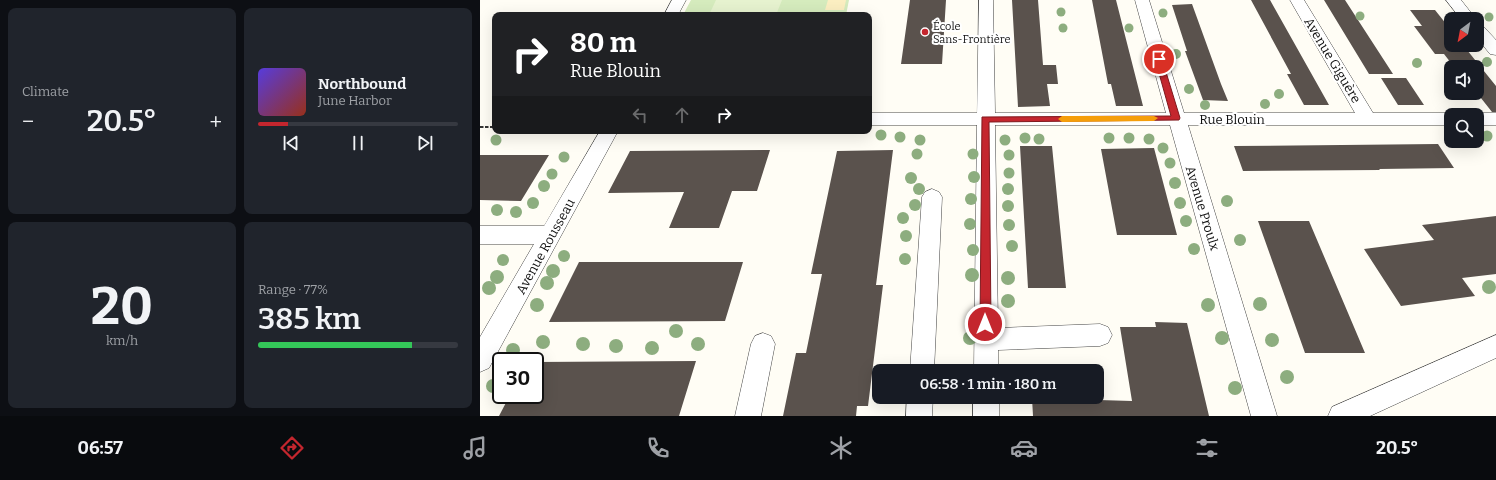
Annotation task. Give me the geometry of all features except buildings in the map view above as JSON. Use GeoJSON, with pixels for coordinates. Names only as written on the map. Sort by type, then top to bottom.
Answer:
{"type":"FeatureCollection","features":[{"type":"Feature","properties":{"kind":"street"},"geometry":{"type":"LineString","coordinates":[[673,12],[679,0]]}},
{"type":"Feature","properties":{"kind":"street"},"geometry":{"type":"LineString","coordinates":[[986,0],[984,119],[986,364]]}},
{"type":"Feature","properties":{"kind":"street","name":"Avenue Proulx"},"geometry":{"type":"LineString","coordinates":[[1142,0],[1264,416]]}},
{"type":"Feature","properties":{"kind":"street","name":"Avenue Giguère"},"geometry":{"type":"LineString","coordinates":[[1297,0],[1368,120]]}},
{"type":"Feature","properties":{"kind":"street"},"geometry":{"type":"LineString","coordinates":[[1453,0],[1463,12]]}},
{"type":"Feature","properties":{"kind":"street"},"geometry":{"type":"LineString","coordinates":[[1484,36],[1496,50]]}},
{"type":"Feature","properties":{"kind":"street","name":"Rue Blouin"},"geometry":{"type":"LineString","coordinates":[[872,119],[1444,119]]}},
{"type":"Feature","properties":{"kind":"street"},"geometry":{"type":"LineString","coordinates":[[1484,119],[1496,119]]}},
{"type":"Feature","properties":{"kind":"street","name":"Avenue Rousseau"},"geometry":{"type":"LineString","coordinates":[[480,360],[607,134]]}},
{"type":"Feature","properties":{"kind":"street"},"geometry":{"type":"LineString","coordinates":[[922,364],[932,197]]}},
{"type":"Feature","properties":{"kind":"street"},"geometry":{"type":"LineString","coordinates":[[480,235],[551,235]]}},
{"type":"Feature","properties":{"kind":"street"},"geometry":{"type":"LineString","coordinates":[[986,339],[1100,334]]}},
{"type":"Feature","properties":{"kind":"street"},"geometry":{"type":"LineString","coordinates":[[748,416],[763,344]]}},
{"type":"Feature","properties":{"kind":"street"},"geometry":{"type":"LineString","coordinates":[[1341,416],[1496,346]]}},
{"type":"Feature","properties":{"kind":"street"},"geometry":{"type":"LineString","coordinates":[[919,416],[920,404]]}},
{"type":"Feature","properties":{"kind":"street"},"geometry":{"type":"LineString","coordinates":[[986,404],[986,416]]}},
{"type":"Feature","properties":{"kind":"path"},"geometry":{"type":"LineString","coordinates":[[480,127],[492,127]]}},
{"type":"Feature","properties":{"kind":"green space"},"geometry":{"type":"Polygon","coordinates":[[[691,0],[849,0],[847,12],[685,12],[691,0]]]}},
{"type":"Feature","properties":{"kind":"green space"},"geometry":{"type":"Polygon","coordinates":[[[716,0],[782,0],[777,12],[710,12],[716,0]]]}},
{"type":"Feature","properties":{"kind":"sand"},"geometry":{"type":"Polygon","coordinates":[[[828,0],[846,0],[844,10],[825,10],[828,0]]]}},
{"type":"Feature","properties":{"kind":"slow traffic"},"geometry":{"type":"LineString","coordinates":[[1062,119],[1154,118]]}},
{"type":"Feature","properties":{"kind":"place","name":"École Sans-Frontière"},"geometry":{"type":"Point","coordinates":[925,32]}},
{"type":"Feature","properties":{"kind":"route"},"geometry":{"type":"LineString","coordinates":[[985,324],[984,119],[1176,118],[1159,59]]}}]}
